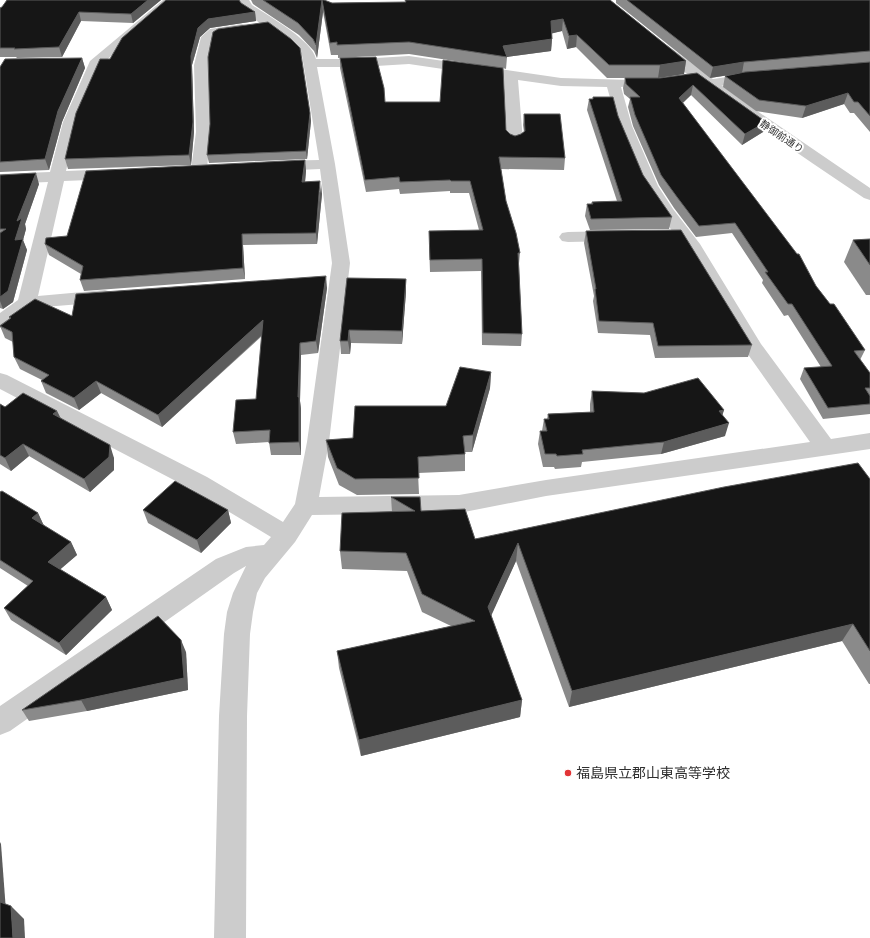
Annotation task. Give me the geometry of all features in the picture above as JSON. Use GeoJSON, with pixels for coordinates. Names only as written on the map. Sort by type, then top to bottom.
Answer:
{"type":"FeatureCollection","features":[{"type":"Feature","properties":{"kind":"street"},"geometry":{"type":"LineString","coordinates":[[26,303],[70,122],[89,62],[170,0]]}},
{"type":"Feature","properties":{"kind":"street"},"geometry":{"type":"LineString","coordinates":[[230,938],[232,724],[237,634],[245,593],[256,571],[268,555],[287,535],[306,506],[318,442],[332,280],[341,254],[308,54],[303,48],[247,6],[243,0]]}},
{"type":"Feature","properties":{"kind":"street"},"geometry":{"type":"LineString","coordinates":[[183,171],[206,170],[202,132],[201,65],[207,37],[214,32],[271,24]]}},
{"type":"Feature","properties":{"kind":"street","name":"静御前通り"},"geometry":{"type":"LineString","coordinates":[[651,39],[703,81],[870,196]]}},
{"type":"Feature","properties":{"kind":"street"},"geometry":{"type":"LineString","coordinates":[[309,63],[360,63],[409,60],[561,82],[613,84],[638,83]]}},
{"type":"Feature","properties":{"kind":"street"},"geometry":{"type":"LineString","coordinates":[[511,75],[515,141]]}},
{"type":"Feature","properties":{"kind":"street"},"geometry":{"type":"LineString","coordinates":[[679,81],[703,81],[765,76]]}},
{"type":"Feature","properties":{"kind":"street"},"geometry":{"type":"LineString","coordinates":[[613,84],[625,126],[646,177],[666,211],[691,244],[754,348],[825,448]]}},
{"type":"Feature","properties":{"kind":"street"},"geometry":{"type":"LineString","coordinates":[[259,167],[327,164]]}},
{"type":"Feature","properties":{"kind":"street"},"geometry":{"type":"LineString","coordinates":[[0,179],[128,173]]}},
{"type":"Feature","properties":{"kind":"street"},"geometry":{"type":"LineString","coordinates":[[661,236],[684,235]]}},
{"type":"Feature","properties":{"kind":"street"},"geometry":{"type":"LineString","coordinates":[[568,237],[630,236]]}},
{"type":"Feature","properties":{"kind":"street"},"geometry":{"type":"LineString","coordinates":[[0,322],[26,303],[120,295]]}},
{"type":"Feature","properties":{"kind":"street"},"geometry":{"type":"LineString","coordinates":[[0,380],[199,483],[287,535]]}},
{"type":"Feature","properties":{"kind":"street"},"geometry":{"type":"LineString","coordinates":[[306,506],[459,504],[546,488],[870,441]]}},
{"type":"Feature","properties":{"kind":"street"},"geometry":{"type":"LineString","coordinates":[[0,722],[224,566],[243,556],[252,554],[268,555]]}},
{"type":"Feature","properties":{"kind":"building"},"geometry":{"type":"Polygon","coordinates":[[[7,0],[148,0],[131,14],[79,12],[59,47],[14,49],[15,48],[0,48],[0,8],[7,0]]]}},
{"type":"Feature","properties":{"kind":"building"},"geometry":{"type":"Polygon","coordinates":[[[166,0],[239,0],[255,12],[208,19],[198,28],[191,56],[193,122],[189,155],[65,159],[76,113],[100,59],[110,59],[122,38],[166,0]]]}},
{"type":"Feature","properties":{"kind":"building"},"geometry":{"type":"Polygon","coordinates":[[[263,0],[322,0],[316,45],[313,39],[298,23],[263,0]]]}},
{"type":"Feature","properties":{"kind":"building"},"geometry":{"type":"Polygon","coordinates":[[[322,0],[332,3],[406,2],[405,0],[610,0],[686,61],[660,65],[609,65],[577,35],[569,36],[563,19],[551,21],[552,39],[503,46],[507,57],[409,42],[337,45],[337,42],[330,43],[322,0]]]}},
{"type":"Feature","properties":{"kind":"building"},"geometry":{"type":"Polygon","coordinates":[[[627,0],[870,0],[870,51],[744,62],[713,67],[627,0]]]}},
{"type":"Feature","properties":{"kind":"building"},"geometry":{"type":"Polygon","coordinates":[[[268,22],[291,39],[300,48],[310,113],[306,151],[207,155],[210,124],[208,57],[213,32],[218,29],[268,22]]]}},
{"type":"Feature","properties":{"kind":"building"},"geometry":{"type":"Polygon","coordinates":[[[376,57],[384,88],[385,102],[440,102],[443,60],[503,68],[506,130],[510,134],[515,136],[525,131],[524,114],[560,114],[565,158],[499,157],[506,201],[516,233],[520,253],[518,253],[522,334],[483,333],[482,259],[430,260],[429,231],[483,230],[470,181],[450,180],[400,182],[399,177],[365,180],[340,58],[376,57]]]}},
{"type":"Feature","properties":{"kind":"building"},"geometry":{"type":"Polygon","coordinates":[[[82,58],[58,111],[45,159],[0,162],[0,67],[5,59],[82,58]]]}},
{"type":"Feature","properties":{"kind":"building"},"geometry":{"type":"Polygon","coordinates":[[[870,62],[870,116],[858,102],[854,102],[848,93],[806,106],[759,100],[725,76],[745,72],[870,62]]]}},
{"type":"Feature","properties":{"kind":"building"},"geometry":{"type":"Polygon","coordinates":[[[697,73],[766,122],[745,134],[693,85],[679,98],[797,254],[799,254],[816,286],[830,304],[834,304],[865,350],[854,351],[870,373],[870,388],[865,388],[870,396],[870,404],[828,408],[804,368],[832,366],[792,304],[788,304],[765,272],[768,272],[735,223],[699,226],[661,175],[635,115],[630,97],[640,97],[626,84],[625,78],[660,78],[697,73]]]}},
{"type":"Feature","properties":{"kind":"building"},"geometry":{"type":"Polygon","coordinates":[[[593,97],[613,97],[618,116],[643,175],[672,217],[591,219],[587,204],[593,204],[592,202],[622,201],[589,99],[593,99],[593,97]]]}},
{"type":"Feature","properties":{"kind":"building"},"geometry":{"type":"Polygon","coordinates":[[[305,160],[302,182],[320,181],[316,233],[242,234],[243,268],[80,280],[83,266],[45,244],[46,238],[67,236],[86,171],[305,160]]]}},
{"type":"Feature","properties":{"kind":"building"},"geometry":{"type":"Polygon","coordinates":[[[36,173],[17,221],[22,218],[15,240],[23,239],[8,291],[0,297],[0,233],[6,229],[0,229],[0,175],[36,173]]]}},
{"type":"Feature","properties":{"kind":"building"},"geometry":{"type":"Polygon","coordinates":[[[681,230],[752,345],[658,346],[653,323],[599,321],[596,289],[586,231],[681,230]]]}},
{"type":"Feature","properties":{"kind":"building"},"geometry":{"type":"Polygon","coordinates":[[[870,239],[870,265],[853,240],[870,239]]]}},
{"type":"Feature","properties":{"kind":"building"},"geometry":{"type":"Polygon","coordinates":[[[326,276],[316,341],[300,343],[298,397],[299,442],[269,443],[270,430],[233,432],[236,400],[256,399],[263,320],[158,415],[96,381],[74,398],[41,381],[49,375],[14,357],[12,332],[0,326],[11,318],[9,317],[35,299],[72,316],[76,294],[326,276]]]}},
{"type":"Feature","properties":{"kind":"building"},"geometry":{"type":"Polygon","coordinates":[[[347,278],[406,279],[402,331],[349,330],[348,341],[340,341],[347,278]]]}},
{"type":"Feature","properties":{"kind":"building"},"geometry":{"type":"Polygon","coordinates":[[[460,367],[491,372],[473,435],[463,436],[465,454],[418,457],[419,478],[355,479],[337,468],[326,440],[353,438],[355,406],[446,406],[460,367]]]}},
{"type":"Feature","properties":{"kind":"building"},"geometry":{"type":"Polygon","coordinates":[[[698,378],[724,410],[719,411],[729,423],[664,442],[582,450],[583,454],[557,456],[556,454],[545,454],[540,431],[547,431],[544,419],[549,419],[548,414],[594,412],[592,391],[644,393],[698,378]]]}},
{"type":"Feature","properties":{"kind":"building"},"geometry":{"type":"Polygon","coordinates":[[[23,393],[57,411],[53,414],[110,445],[109,457],[84,479],[23,444],[5,458],[0,455],[0,404],[5,407],[23,393]]]}},
{"type":"Feature","properties":{"kind":"building"},"geometry":{"type":"Polygon","coordinates":[[[858,463],[870,479],[870,651],[853,624],[572,691],[518,543],[488,607],[522,700],[359,740],[337,651],[475,621],[422,594],[406,553],[340,551],[342,513],[415,511],[391,497],[420,497],[421,511],[465,509],[475,539],[724,487],[858,463]]]}},
{"type":"Feature","properties":{"kind":"building"},"geometry":{"type":"Polygon","coordinates":[[[175,481],[228,510],[197,540],[143,510],[175,481]]]}},
{"type":"Feature","properties":{"kind":"building"},"geometry":{"type":"Polygon","coordinates":[[[2,491],[38,513],[32,518],[71,542],[48,562],[106,597],[59,643],[4,608],[33,581],[0,560],[0,492],[2,491]]]}},
{"type":"Feature","properties":{"kind":"building"},"geometry":{"type":"Polygon","coordinates":[[[158,616],[181,640],[184,678],[81,700],[22,710],[158,616]]]}},
{"type":"Feature","properties":{"kind":"building"},"geometry":{"type":"Polygon","coordinates":[[[0,902],[11,906],[13,938],[0,938],[0,902]]]}},
{"type":"Feature","properties":{"kind":"place","name":"福島県立郡山東高等学校"},"geometry":{"type":"Point","coordinates":[568,773]}}]}
